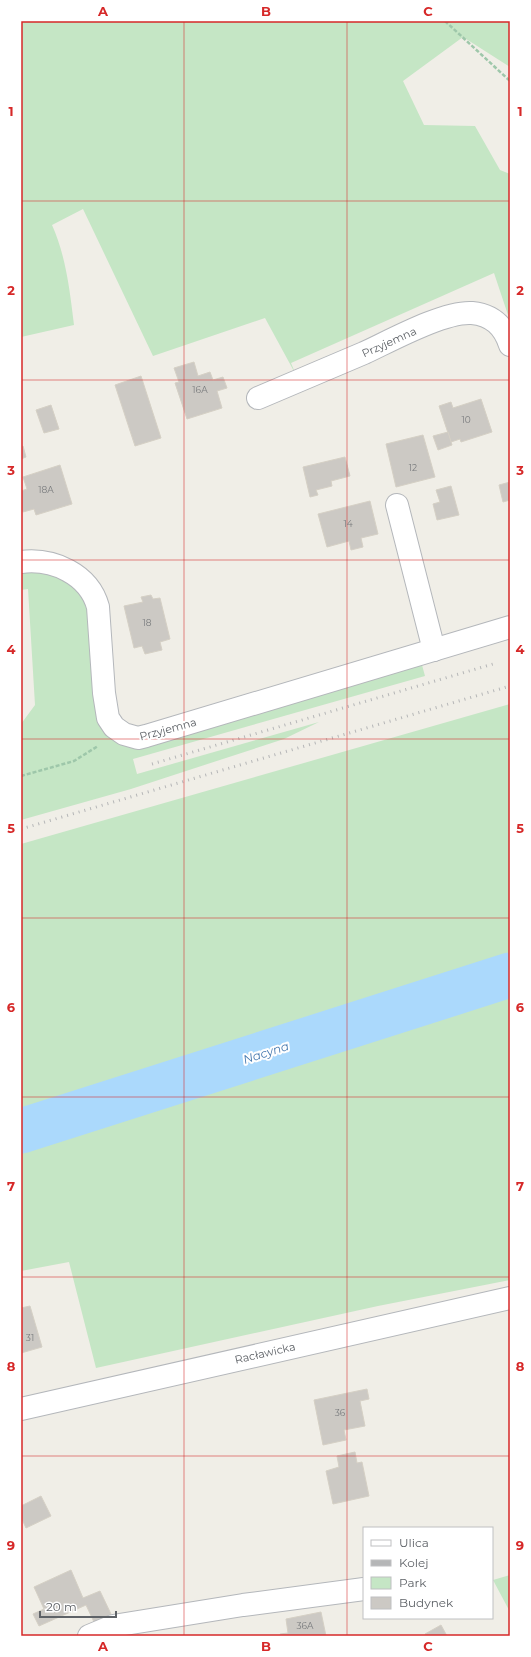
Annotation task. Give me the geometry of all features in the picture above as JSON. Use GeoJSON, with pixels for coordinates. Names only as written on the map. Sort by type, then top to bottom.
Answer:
{"type":"FeatureCollection","features":[{"type":"Feature","properties":{"kind":"street","name":"Przyjemna"},"geometry":{"type":"LineString","coordinates":[[258,398],[411,332],[459,314],[471,313],[486,316],[499,323],[507,335],[510,345]]}},
{"type":"Feature","properties":{"kind":"street"},"geometry":{"type":"LineString","coordinates":[[396,505],[434,650]]}},
{"type":"Feature","properties":{"kind":"street"},"geometry":{"type":"LineString","coordinates":[[21,562],[40,561],[56,564],[72,573],[94,597],[98,607],[106,711],[114,727]]}},
{"type":"Feature","properties":{"kind":"street","name":"Przyjemna"},"geometry":{"type":"LineString","coordinates":[[114,727],[129,737],[146,736],[510,627]]}},
{"type":"Feature","properties":{"kind":"street","name":"Racławicka"},"geometry":{"type":"LineString","coordinates":[[21,1410],[510,1298]]}},
{"type":"Feature","properties":{"kind":"street"},"geometry":{"type":"LineString","coordinates":[[89,1636],[113,1626],[363,1589]]}},
{"type":"Feature","properties":{"kind":"path"},"geometry":{"type":"LineString","coordinates":[[445,21],[510,81]]}},
{"type":"Feature","properties":{"kind":"path"},"geometry":{"type":"LineString","coordinates":[[21,776],[74,761],[100,744],[114,727]]}},
{"type":"Feature","properties":{"kind":"green space"},"geometry":{"type":"Polygon","coordinates":[[[21,21],[510,21],[510,67],[463,37],[403,81],[424,125],[475,126],[500,170],[510,174],[510,321],[494,273],[291,363],[296,375],[265,318],[153,356],[83,209],[52,225],[64,262],[74,325],[21,337],[21,21]]]}},
{"type":"Feature","properties":{"kind":"green space"},"geometry":{"type":"Polygon","coordinates":[[[43,570],[73,585],[89,603],[119,740],[422,665],[425,676],[133,759],[137,774],[319,722],[284,739],[131,789],[21,820],[21,724],[35,705],[28,589],[21,590],[21,571],[43,570]]]}},
{"type":"Feature","properties":{"kind":"green space"},"geometry":{"type":"Polygon","coordinates":[[[510,704],[510,968],[21,1124],[21,844],[510,704]]]}},
{"type":"Feature","properties":{"kind":"green space"},"geometry":{"type":"Polygon","coordinates":[[[510,983],[510,1280],[378,1306],[96,1368],[69,1262],[21,1271],[21,1139],[510,983]]]}},
{"type":"Feature","properties":{"kind":"green space"},"geometry":{"type":"Polygon","coordinates":[[[510,1575],[510,1612],[493,1580],[510,1575]]]}},
{"type":"Feature","properties":{"kind":"building"},"geometry":{"type":"Polygon","coordinates":[[[194,362],[198,376],[210,372],[213,380],[223,377],[227,388],[217,391],[222,408],[187,419],[175,383],[179,382],[174,368],[194,362]]]}},
{"type":"Feature","properties":{"kind":"building"},"geometry":{"type":"Polygon","coordinates":[[[141,376],[161,438],[135,446],[115,385],[141,376]]]}},
{"type":"Feature","properties":{"kind":"building"},"geometry":{"type":"Polygon","coordinates":[[[481,399],[492,432],[461,442],[460,439],[451,442],[439,406],[451,402],[453,408],[481,399]]]}},
{"type":"Feature","properties":{"kind":"building"},"geometry":{"type":"Polygon","coordinates":[[[51,405],[59,429],[44,433],[36,410],[51,405]]]}},
{"type":"Feature","properties":{"kind":"building"},"geometry":{"type":"Polygon","coordinates":[[[448,432],[452,445],[438,450],[433,436],[448,432]]]}},
{"type":"Feature","properties":{"kind":"building"},"geometry":{"type":"Polygon","coordinates":[[[423,435],[435,477],[396,487],[386,444],[423,435]]]}},
{"type":"Feature","properties":{"kind":"building"},"geometry":{"type":"Polygon","coordinates":[[[23,446],[26,457],[21,459],[21,447],[23,446]]]}},
{"type":"Feature","properties":{"kind":"building"},"geometry":{"type":"Polygon","coordinates":[[[345,457],[350,476],[331,481],[332,486],[316,490],[318,495],[310,497],[303,467],[345,457]]]}},
{"type":"Feature","properties":{"kind":"building"},"geometry":{"type":"Polygon","coordinates":[[[60,465],[72,504],[36,515],[34,509],[23,512],[21,507],[21,491],[27,489],[23,477],[60,465]]]}},
{"type":"Feature","properties":{"kind":"building"},"geometry":{"type":"Polygon","coordinates":[[[510,482],[510,500],[503,502],[499,485],[510,482]]]}},
{"type":"Feature","properties":{"kind":"building"},"geometry":{"type":"Polygon","coordinates":[[[451,486],[459,515],[437,520],[433,504],[440,502],[436,490],[451,486]]]}},
{"type":"Feature","properties":{"kind":"building"},"geometry":{"type":"Polygon","coordinates":[[[370,501],[378,534],[361,538],[363,547],[351,550],[349,541],[327,547],[318,514],[370,501]]]}},
{"type":"Feature","properties":{"kind":"building"},"geometry":{"type":"Polygon","coordinates":[[[151,595],[153,599],[160,598],[170,639],[160,642],[162,650],[145,654],[142,646],[134,648],[124,606],[143,602],[141,597],[151,595]]]}},
{"type":"Feature","properties":{"kind":"building"},"geometry":{"type":"Polygon","coordinates":[[[30,1306],[42,1347],[21,1353],[21,1308],[30,1306]]]}},
{"type":"Feature","properties":{"kind":"building"},"geometry":{"type":"Polygon","coordinates":[[[367,1389],[369,1399],[360,1401],[365,1426],[344,1430],[346,1440],[323,1445],[314,1400],[367,1389]]]}},
{"type":"Feature","properties":{"kind":"building"},"geometry":{"type":"Polygon","coordinates":[[[355,1452],[357,1463],[362,1462],[369,1496],[333,1504],[326,1471],[339,1467],[337,1456],[355,1452]]]}},
{"type":"Feature","properties":{"kind":"building"},"geometry":{"type":"Polygon","coordinates":[[[41,1496],[51,1516],[26,1528],[21,1517],[21,1506],[41,1496]]]}},
{"type":"Feature","properties":{"kind":"building"},"geometry":{"type":"Polygon","coordinates":[[[71,1570],[83,1598],[100,1591],[111,1614],[94,1622],[86,1605],[39,1626],[33,1614],[44,1609],[34,1587],[71,1570]]]}},
{"type":"Feature","properties":{"kind":"building"},"geometry":{"type":"Polygon","coordinates":[[[321,1612],[326,1636],[281,1636],[280,1634],[288,1633],[286,1619],[321,1612]]]}},
{"type":"Feature","properties":{"kind":"building"},"geometry":{"type":"Polygon","coordinates":[[[441,1625],[447,1636],[426,1636],[425,1634],[441,1625]]]}},
{"type":"Feature","properties":{"kind":"waterway","name":"Nacyna"},"geometry":{"type":"LineString","coordinates":[[21,1131],[510,975]]}},
{"type":"Feature","properties":{"kind":"railway"},"geometry":{"type":"LineString","coordinates":[[152,764],[493,664]]}},
{"type":"Feature","properties":{"kind":"railway"},"geometry":{"type":"LineString","coordinates":[[21,829],[510,686]]}}]}
